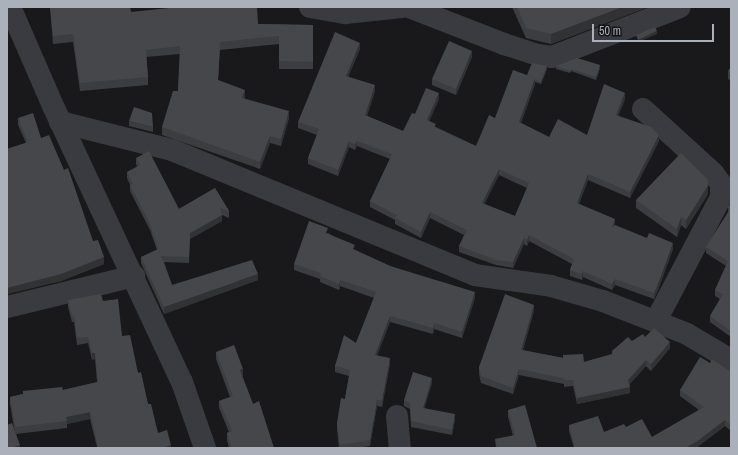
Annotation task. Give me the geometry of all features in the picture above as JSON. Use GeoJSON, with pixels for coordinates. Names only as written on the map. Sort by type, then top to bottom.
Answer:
{"type":"FeatureCollection","features":[{"type":"Feature","properties":{"kind":"street"},"geometry":{"type":"LineString","coordinates":[[10,7],[60,122],[134,276],[182,382],[205,448]]}},
{"type":"Feature","properties":{"kind":"street"},"geometry":{"type":"LineString","coordinates":[[310,7],[345,13],[402,7]]}},
{"type":"Feature","properties":{"kind":"street"},"geometry":{"type":"LineString","coordinates":[[409,7],[504,44],[538,55],[552,57],[680,7]]}},
{"type":"Feature","properties":{"kind":"street"},"geometry":{"type":"LineString","coordinates":[[643,109],[713,173],[721,184],[721,197],[656,321]]}},
{"type":"Feature","properties":{"kind":"street"},"geometry":{"type":"LineString","coordinates":[[60,122],[172,150],[475,275],[551,286],[603,301],[686,334],[731,360]]}},
{"type":"Feature","properties":{"kind":"street"},"geometry":{"type":"LineString","coordinates":[[7,307],[134,276]]}},
{"type":"Feature","properties":{"kind":"street"},"geometry":{"type":"LineString","coordinates":[[397,416],[400,448]]}},
{"type":"Feature","properties":{"kind":"building"},"geometry":{"type":"Polygon","coordinates":[[[50,7],[130,7],[131,12],[169,7],[257,7],[258,24],[313,25],[313,62],[279,61],[279,36],[220,42],[218,80],[245,90],[242,98],[289,111],[281,139],[270,136],[260,162],[162,127],[173,91],[178,91],[180,46],[146,50],[148,77],[80,83],[73,34],[53,36],[50,7]]]}},
{"type":"Feature","properties":{"kind":"building"},"geometry":{"type":"Polygon","coordinates":[[[517,7],[622,7],[551,34],[526,28],[517,7]]]}},
{"type":"Feature","properties":{"kind":"building"},"geometry":{"type":"Polygon","coordinates":[[[655,27],[657,31],[638,40],[636,35],[655,27]]]}},
{"type":"Feature","properties":{"kind":"building"},"geometry":{"type":"Polygon","coordinates":[[[335,32],[360,43],[346,76],[375,85],[365,115],[403,131],[412,113],[415,114],[426,88],[439,93],[427,120],[436,124],[434,127],[476,146],[489,115],[495,118],[513,70],[535,78],[519,122],[549,137],[558,119],[587,135],[604,84],[625,93],[616,115],[651,127],[659,135],[630,192],[588,174],[577,203],[615,219],[612,228],[615,225],[647,238],[649,233],[673,243],[654,293],[615,279],[612,284],[583,271],[582,274],[570,270],[574,259],[529,235],[527,240],[524,238],[513,262],[496,260],[459,246],[467,230],[430,212],[421,232],[395,218],[397,215],[370,201],[392,154],[357,141],[355,144],[349,141],[338,170],[308,158],[319,129],[298,122],[335,32]],[[499,169],[482,203],[515,216],[529,183],[499,169]]]}},
{"type":"Feature","properties":{"kind":"building"},"geometry":{"type":"Polygon","coordinates":[[[449,41],[472,51],[456,89],[432,79],[449,41]]]}},
{"type":"Feature","properties":{"kind":"building"},"geometry":{"type":"Polygon","coordinates":[[[577,58],[600,65],[596,77],[556,66],[577,58]]]}},
{"type":"Feature","properties":{"kind":"building"},"geometry":{"type":"Polygon","coordinates":[[[532,63],[547,66],[541,82],[527,75],[532,63]]]}},
{"type":"Feature","properties":{"kind":"building"},"geometry":{"type":"Polygon","coordinates":[[[134,107],[152,113],[153,127],[129,121],[134,107]]]}},
{"type":"Feature","properties":{"kind":"building"},"geometry":{"type":"Polygon","coordinates":[[[33,113],[41,138],[49,135],[64,170],[68,168],[93,241],[98,240],[104,257],[61,274],[7,288],[7,149],[28,142],[18,118],[33,113]]]}},
{"type":"Feature","properties":{"kind":"building"},"geometry":{"type":"Polygon","coordinates":[[[149,151],[179,209],[215,188],[229,211],[220,208],[222,215],[190,233],[189,257],[161,256],[172,285],[252,260],[258,274],[164,307],[141,257],[158,249],[150,224],[130,185],[133,184],[127,172],[140,165],[136,158],[149,151]]]}},
{"type":"Feature","properties":{"kind":"building"},"geometry":{"type":"Polygon","coordinates":[[[681,153],[708,180],[708,186],[686,220],[681,217],[677,229],[636,200],[681,153]]]}},
{"type":"Feature","properties":{"kind":"building"},"geometry":{"type":"Polygon","coordinates":[[[731,203],[731,331],[710,316],[723,294],[715,290],[728,261],[706,247],[730,209],[728,207],[731,203]]]}},
{"type":"Feature","properties":{"kind":"building"},"geometry":{"type":"Polygon","coordinates":[[[309,221],[328,228],[326,233],[355,245],[353,249],[390,266],[475,292],[462,332],[434,323],[433,328],[390,316],[375,355],[390,358],[382,400],[377,400],[370,440],[340,445],[337,423],[341,398],[345,399],[350,370],[335,366],[344,335],[356,343],[376,292],[340,280],[339,284],[320,276],[321,273],[294,264],[309,221]]]}},
{"type":"Feature","properties":{"kind":"building"},"geometry":{"type":"Polygon","coordinates":[[[101,294],[103,301],[118,299],[122,336],[130,335],[138,373],[141,372],[148,404],[151,404],[158,433],[167,430],[171,445],[162,448],[94,448],[98,447],[90,412],[66,417],[67,421],[15,427],[10,397],[23,394],[23,391],[62,387],[63,390],[98,382],[95,353],[92,353],[88,337],[77,338],[74,315],[72,316],[68,300],[101,294]]]}},
{"type":"Feature","properties":{"kind":"building"},"geometry":{"type":"Polygon","coordinates":[[[505,294],[534,305],[521,350],[563,358],[563,355],[583,354],[584,362],[613,354],[612,351],[628,337],[632,341],[643,334],[645,337],[654,328],[670,342],[651,364],[646,360],[628,380],[630,387],[577,398],[573,380],[564,380],[564,378],[519,369],[513,388],[481,376],[479,367],[505,294]]]}},
{"type":"Feature","properties":{"kind":"building"},"geometry":{"type":"Polygon","coordinates":[[[234,345],[243,369],[240,370],[253,404],[259,401],[274,448],[232,448],[227,433],[232,431],[219,401],[233,396],[216,352],[234,345]]]}},
{"type":"Feature","properties":{"kind":"building"},"geometry":{"type":"Polygon","coordinates":[[[700,357],[710,363],[712,359],[731,372],[731,425],[725,420],[696,442],[685,448],[575,448],[569,425],[598,416],[604,432],[624,424],[626,427],[642,419],[652,437],[704,407],[680,390],[700,357]]]}},
{"type":"Feature","properties":{"kind":"building"},"geometry":{"type":"Polygon","coordinates":[[[413,372],[432,378],[423,408],[455,414],[452,430],[411,421],[410,403],[404,400],[413,372]]]}},
{"type":"Feature","properties":{"kind":"building"},"geometry":{"type":"Polygon","coordinates":[[[525,405],[537,448],[497,448],[495,439],[515,435],[508,410],[525,405]]]}},
{"type":"Feature","properties":{"kind":"building"},"geometry":{"type":"Polygon","coordinates":[[[12,423],[20,445],[7,448],[7,425],[12,423]]]}}]}
